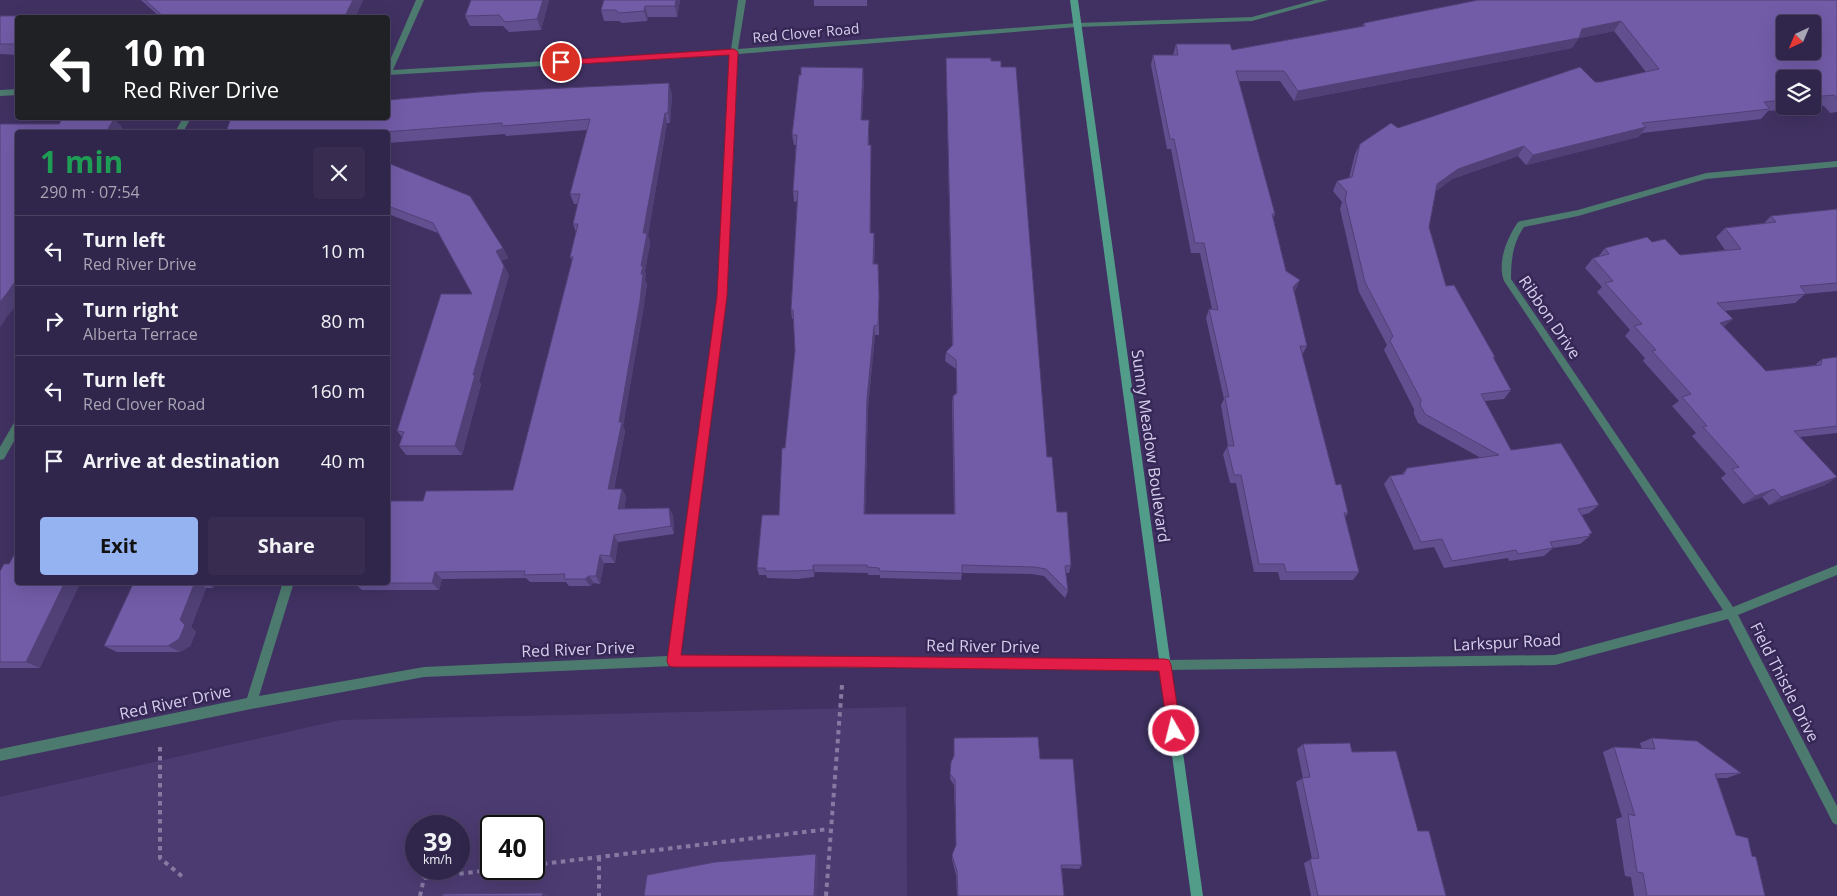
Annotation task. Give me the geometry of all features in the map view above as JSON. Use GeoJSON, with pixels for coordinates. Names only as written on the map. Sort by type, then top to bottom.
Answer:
{"type":"FeatureCollection","features":[{"type":"Feature","properties":{"kind":"street"},"geometry":{"type":"LineString","coordinates":[[390,68],[420,0]]}},
{"type":"Feature","properties":{"kind":"street"},"geometry":{"type":"LineString","coordinates":[[674,661],[722,296],[734,52],[742,0]]}},
{"type":"Feature","properties":{"kind":"street","name":"Sunny Meadow Boulevard"},"geometry":{"type":"LineString","coordinates":[[1074,0],[1197,896]]}},
{"type":"Feature","properties":{"kind":"street","name":"Red Clover Road"},"geometry":{"type":"LineString","coordinates":[[390,73],[734,52],[1077,25],[1252,20],[1324,0]]}},
{"type":"Feature","properties":{"kind":"street"},"geometry":{"type":"LineString","coordinates":[[0,93],[15,92]]}},
{"type":"Feature","properties":{"kind":"street","name":"Ribbon Drive"},"geometry":{"type":"LineString","coordinates":[[1731,614],[1507,279],[1506,256],[1511,239],[1521,224],[1578,213],[1706,176],[1837,164]]}},
{"type":"Feature","properties":{"kind":"street"},"geometry":{"type":"LineString","coordinates":[[0,456],[15,429]]}},
{"type":"Feature","properties":{"kind":"street","name":"Larkspur Road"},"geometry":{"type":"LineString","coordinates":[[1165,665],[1555,660],[1731,614],[1837,570]]}},
{"type":"Feature","properties":{"kind":"street"},"geometry":{"type":"LineString","coordinates":[[251,703],[288,585]]}},
{"type":"Feature","properties":{"kind":"street","name":"Field Thistle Drive"},"geometry":{"type":"LineString","coordinates":[[1731,614],[1837,819]]}},
{"type":"Feature","properties":{"kind":"street","name":"Red River Drive"},"geometry":{"type":"LineString","coordinates":[[0,755],[251,703],[424,672],[674,661],[1165,665]]}},
{"type":"Feature","properties":{"kind":"path"},"geometry":{"type":"LineString","coordinates":[[826,896],[829,829],[839,745],[843,661]]}},
{"type":"Feature","properties":{"kind":"path"},"geometry":{"type":"LineString","coordinates":[[160,722],[160,858],[184,878]]}},
{"type":"Feature","properties":{"kind":"path"},"geometry":{"type":"LineString","coordinates":[[545,864],[829,829]]}},
{"type":"Feature","properties":{"kind":"path"},"geometry":{"type":"LineString","coordinates":[[599,857],[599,896]]}},
{"type":"Feature","properties":{"kind":"path"},"geometry":{"type":"LineString","coordinates":[[420,896],[424,878],[480,871]]}},
{"type":"Feature","properties":{"kind":"shaded area"},"geometry":{"type":"Polygon","coordinates":[[[906,707],[907,896],[0,896],[0,797],[340,720],[906,707]]]}},
{"type":"Feature","properties":{"kind":"building"},"geometry":{"type":"Polygon","coordinates":[[[145,0],[353,0],[346,15],[162,15],[145,0]]]}},
{"type":"Feature","properties":{"kind":"building"},"geometry":{"type":"Polygon","coordinates":[[[471,0],[543,0],[537,19],[505,22],[499,15],[465,16],[471,0]]]}},
{"type":"Feature","properties":{"kind":"building"},"geometry":{"type":"Polygon","coordinates":[[[604,0],[676,0],[675,6],[645,6],[644,11],[619,13],[616,10],[601,10],[604,0]]]}},
{"type":"Feature","properties":{"kind":"building"},"geometry":{"type":"Polygon","coordinates":[[[1478,0],[1837,0],[1837,99],[1834,95],[1821,96],[1821,70],[1776,70],[1776,101],[1764,102],[1770,109],[1642,123],[1646,127],[1533,155],[1524,146],[1458,169],[1437,184],[1429,227],[1446,286],[1454,285],[1495,357],[1493,357],[1511,390],[1481,394],[1511,450],[1561,443],[1599,505],[1578,509],[1592,533],[1589,534],[1590,536],[1550,542],[1553,548],[1518,554],[1516,550],[1452,561],[1442,539],[1421,542],[1390,476],[1404,474],[1407,468],[1499,455],[1425,414],[1420,405],[1421,400],[1390,341],[1393,336],[1365,282],[1345,199],[1347,192],[1337,181],[1352,177],[1360,144],[1391,123],[1398,128],[1580,67],[1595,82],[1659,69],[1621,21],[1582,29],[1579,38],[1298,91],[1284,71],[1236,71],[1275,214],[1272,214],[1286,271],[1300,280],[1293,287],[1307,346],[1300,346],[1336,485],[1341,484],[1348,513],[1344,513],[1359,572],[1286,572],[1284,564],[1259,564],[1241,475],[1234,475],[1227,446],[1234,446],[1225,397],[1229,397],[1209,309],[1218,310],[1204,243],[1195,243],[1174,139],[1170,139],[1153,55],[1178,55],[1176,44],[1230,44],[1232,50],[1365,26],[1364,23],[1478,0]]]}},
{"type":"Feature","properties":{"kind":"building"},"geometry":{"type":"Polygon","coordinates":[[[0,16],[15,16],[15,44],[0,44],[0,16]]]}},
{"type":"Feature","properties":{"kind":"building"},"geometry":{"type":"Polygon","coordinates":[[[946,58],[991,58],[991,61],[1001,61],[1001,67],[1016,67],[1047,457],[1052,457],[1057,512],[1067,512],[1071,565],[1065,566],[1068,591],[1046,569],[1034,567],[962,565],[962,573],[880,571],[879,568],[867,567],[867,565],[813,565],[813,570],[795,571],[765,571],[765,568],[757,568],[762,515],[779,515],[782,448],[785,448],[795,350],[793,310],[791,310],[798,191],[793,191],[797,135],[792,135],[801,67],[863,68],[861,120],[869,120],[868,145],[871,145],[870,233],[874,233],[873,264],[878,264],[879,297],[878,325],[874,326],[867,399],[864,514],[955,514],[953,396],[957,393],[956,360],[946,352],[953,345],[946,58]]]}},
{"type":"Feature","properties":{"kind":"building"},"geometry":{"type":"Polygon","coordinates":[[[669,83],[668,113],[665,113],[643,233],[647,233],[641,266],[643,266],[641,274],[643,274],[640,301],[619,422],[622,422],[608,489],[622,489],[618,509],[669,508],[671,526],[614,535],[610,556],[600,555],[596,576],[589,576],[585,579],[564,579],[565,574],[524,575],[525,571],[435,572],[432,583],[390,583],[390,501],[423,501],[426,491],[513,490],[573,257],[570,257],[578,224],[573,224],[580,194],[570,194],[590,119],[502,126],[502,123],[390,132],[390,130],[227,130],[230,120],[390,120],[390,100],[480,92],[669,83]]]}},
{"type":"Feature","properties":{"kind":"building"},"geometry":{"type":"Polygon","coordinates":[[[62,120],[113,120],[107,130],[15,130],[15,282],[0,302],[0,124],[59,124],[62,120]]]}},
{"type":"Feature","properties":{"kind":"building"},"geometry":{"type":"Polygon","coordinates":[[[390,164],[470,196],[503,248],[496,251],[504,266],[455,446],[399,446],[404,432],[397,431],[441,294],[472,294],[433,223],[390,207],[390,164]]]}},
{"type":"Feature","properties":{"kind":"building"},"geometry":{"type":"Polygon","coordinates":[[[1837,209],[1837,283],[1800,286],[1806,294],[1717,303],[1733,319],[1720,323],[1766,371],[1821,365],[1822,359],[1837,357],[1837,426],[1794,431],[1837,477],[1781,497],[1774,489],[1755,496],[1732,469],[1739,467],[1703,427],[1707,426],[1682,397],[1691,394],[1652,351],[1656,350],[1634,326],[1642,324],[1605,283],[1613,281],[1593,258],[1609,254],[1605,248],[1647,237],[1652,242],[1665,239],[1680,255],[1741,249],[1725,228],[1776,222],[1771,216],[1837,209]]]}},
{"type":"Feature","properties":{"kind":"building"},"geometry":{"type":"Polygon","coordinates":[[[15,553],[15,585],[64,585],[26,662],[0,662],[0,571],[4,564],[9,564],[15,553]]]}},
{"type":"Feature","properties":{"kind":"building"},"geometry":{"type":"Polygon","coordinates":[[[133,585],[194,585],[180,620],[185,625],[179,639],[168,646],[104,646],[133,585]]]}},
{"type":"Feature","properties":{"kind":"building"},"geometry":{"type":"Polygon","coordinates":[[[1038,737],[1040,759],[1073,759],[1082,865],[1061,865],[1064,896],[958,896],[957,871],[952,855],[956,845],[955,780],[950,774],[951,762],[954,756],[954,738],[1038,737]]]}},
{"type":"Feature","properties":{"kind":"building"},"geometry":{"type":"Polygon","coordinates":[[[1652,738],[1697,741],[1741,773],[1715,774],[1736,835],[1748,838],[1752,856],[1756,857],[1765,896],[1647,896],[1643,873],[1637,872],[1628,814],[1635,816],[1614,747],[1655,749],[1652,738]]]}},
{"type":"Feature","properties":{"kind":"building"},"geometry":{"type":"Polygon","coordinates":[[[1350,743],[1352,752],[1396,751],[1418,831],[1429,831],[1446,896],[1318,896],[1310,859],[1319,858],[1302,778],[1310,777],[1303,744],[1350,743]]]}},
{"type":"Feature","properties":{"kind":"building"},"geometry":{"type":"Polygon","coordinates":[[[816,854],[814,896],[644,896],[647,875],[715,862],[816,854]]]}},
{"type":"Feature","properties":{"kind":"building"},"geometry":{"type":"Polygon","coordinates":[[[543,893],[542,896],[442,896],[443,894],[543,893]]]}},
{"type":"Feature","properties":{"kind":"route"},"geometry":{"type":"LineString","coordinates":[[561,62],[734,52],[722,296],[674,661],[1165,665],[1174,731]]}}]}
